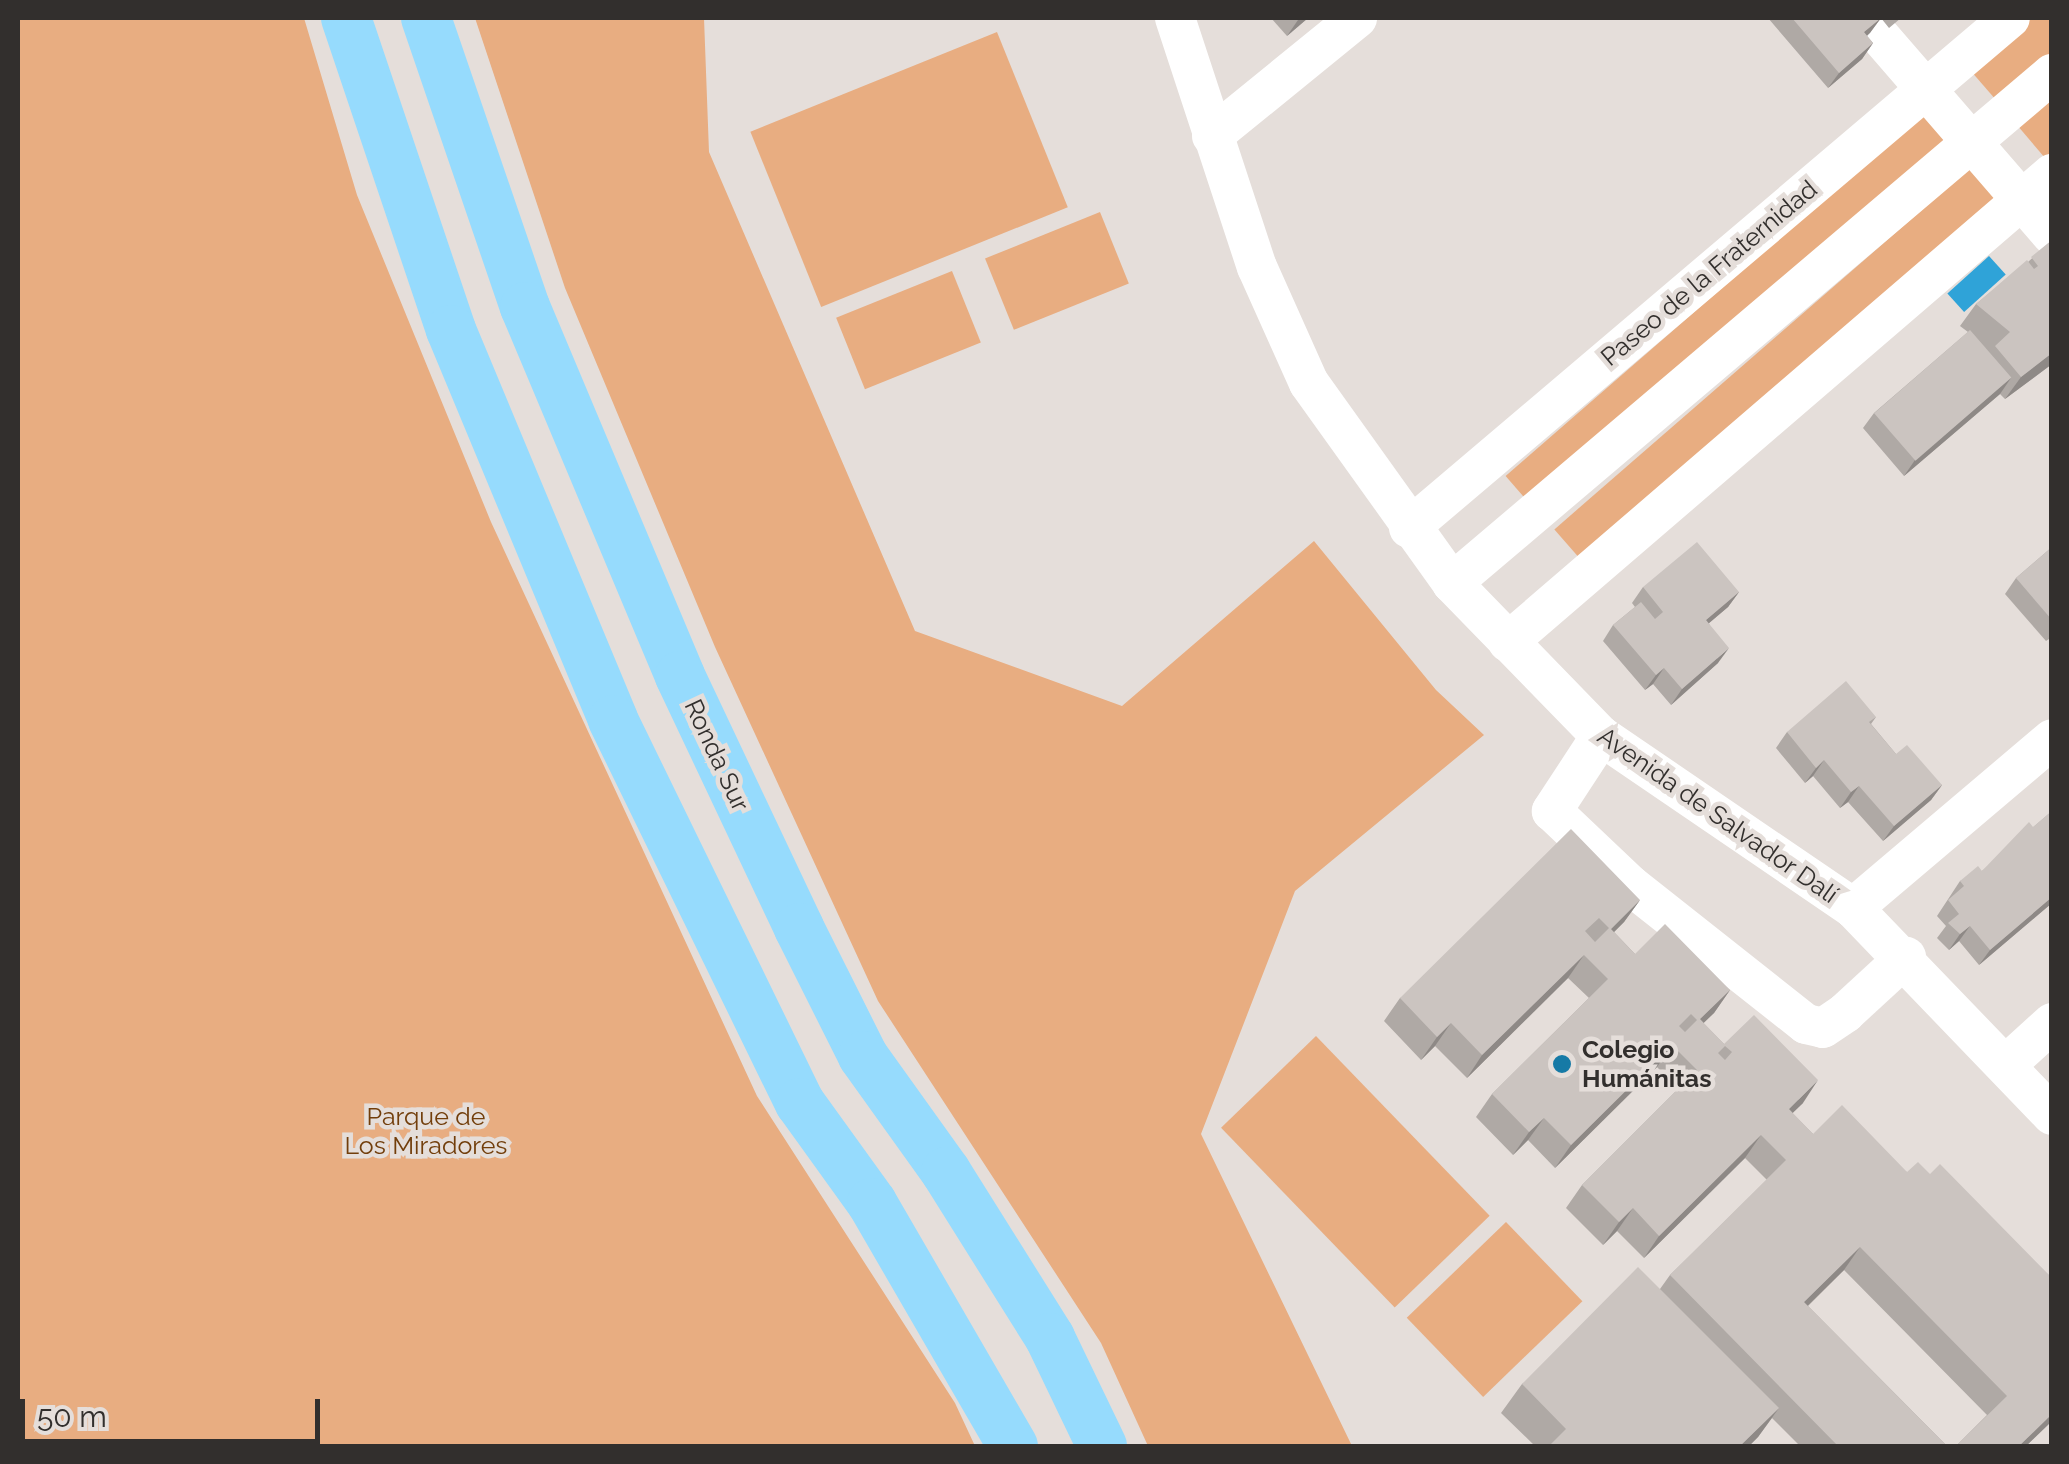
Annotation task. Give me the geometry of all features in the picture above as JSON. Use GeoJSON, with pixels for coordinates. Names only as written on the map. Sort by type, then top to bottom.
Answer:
{"type":"FeatureCollection","features":[{"type":"Feature","properties":{"kind":"main road"},"geometry":{"type":"LineString","coordinates":[[346,18],[451,330],[613,720],[800,1103],[892,1236],[1013,1446]]}},
{"type":"Feature","properties":{"kind":"main road","name":"Ronda Sur"},"geometry":{"type":"LineString","coordinates":[[426,18],[525,307],[680,676],[799,928],[862,1056],[946,1172],[1050,1338],[1102,1446]]}},
{"type":"Feature","properties":{"kind":"street","name":"Avenida de Salvador Dalí"},"geometry":{"type":"LineString","coordinates":[[1175,18],[1257,267],[1309,382],[1452,584],[1600,736],[1853,908],[1906,957],[2052,1115]]}},
{"type":"Feature","properties":{"kind":"street"},"geometry":{"type":"LineString","coordinates":[[1212,136],[1358,18]]}},
{"type":"Feature","properties":{"kind":"street"},"geometry":{"type":"LineString","coordinates":[[1864,18],[1971,142],[2036,188],[2052,235]]}},
{"type":"Feature","properties":{"kind":"street","name":"Paseo de la Fraternidad"},"geometry":{"type":"LineString","coordinates":[[1409,528],[2010,18]]}},
{"type":"Feature","properties":{"kind":"street"},"geometry":{"type":"LineString","coordinates":[[1452,584],[2052,74]]}},
{"type":"Feature","properties":{"kind":"street"},"geometry":{"type":"LineString","coordinates":[[1508,642],[2036,188]]}},
{"type":"Feature","properties":{"kind":"street"},"geometry":{"type":"LineString","coordinates":[[1600,736],[1552,810],[1630,885],[1806,1024],[1823,1028],[1906,957]]}},
{"type":"Feature","properties":{"kind":"street"},"geometry":{"type":"LineString","coordinates":[[1853,908],[2052,738]]}},
{"type":"Feature","properties":{"kind":"street"},"geometry":{"type":"LineString","coordinates":[[2007,1064],[2052,1023]]}},
{"type":"Feature","properties":{"kind":"green space","name":"Parque de Los Miradores"},"geometry":{"type":"Polygon","coordinates":[[[18,18],[304,18],[357,195],[491,522],[757,1096],[955,1403],[975,1446],[18,1446],[18,18]]]}},
{"type":"Feature","properties":{"kind":"green space"},"geometry":{"type":"Polygon","coordinates":[[[475,18],[704,18],[709,152],[915,631],[1122,706],[1314,541],[1436,690],[1484,735],[1295,891],[1201,1134],[1352,1446],[1148,1446],[1101,1343],[878,1001],[715,647],[565,288],[475,18]]]}},
{"type":"Feature","properties":{"kind":"green space"},"geometry":{"type":"Polygon","coordinates":[[[2028,18],[2051,18],[2051,54],[1996,100],[1970,70],[2028,18]]]}},
{"type":"Feature","properties":{"kind":"green space"},"geometry":{"type":"Polygon","coordinates":[[[997,32],[1068,207],[821,307],[750,132],[997,32]]]}},
{"type":"Feature","properties":{"kind":"green space"},"geometry":{"type":"Polygon","coordinates":[[[2051,96],[2051,152],[2045,158],[2017,125],[2051,96]]]}},
{"type":"Feature","properties":{"kind":"green space"},"geometry":{"type":"Polygon","coordinates":[[[1929,108],[1954,137],[1531,505],[1506,476],[1929,108]]]}},
{"type":"Feature","properties":{"kind":"green space"},"geometry":{"type":"Polygon","coordinates":[[[1977,162],[2004,193],[1581,560],[1554,529],[1977,162]]]}},
{"type":"Feature","properties":{"kind":"green space"},"geometry":{"type":"Polygon","coordinates":[[[1100,212],[1129,283],[1014,330],[985,258],[1100,212]]]}},
{"type":"Feature","properties":{"kind":"green space"},"geometry":{"type":"Polygon","coordinates":[[[952,271],[981,342],[865,389],[836,318],[952,271]]]}},
{"type":"Feature","properties":{"kind":"green space"},"geometry":{"type":"Polygon","coordinates":[[[1316,1036],[1490,1216],[1395,1308],[1221,1128],[1316,1036]]]}},
{"type":"Feature","properties":{"kind":"green space"},"geometry":{"type":"Polygon","coordinates":[[[1506,1222],[1582,1301],[1483,1397],[1407,1318],[1506,1222]]]}},
{"type":"Feature","properties":{"kind":"water"},"geometry":{"type":"Polygon","coordinates":[[[1989,256],[2006,275],[1964,312],[1947,293],[1989,256]]]}},
{"type":"Feature","properties":{"kind":"building"},"geometry":{"type":"Polygon","coordinates":[[[1792,18],[1881,18],[1864,32],[1873,43],[1839,73],[1792,18]]]}},
{"type":"Feature","properties":{"kind":"building"},"geometry":{"type":"Polygon","coordinates":[[[2052,240],[2052,353],[2021,377],[1995,346],[2010,332],[1976,304],[2027,260],[2034,269],[2038,266],[2031,257],[2052,240]]]}},
{"type":"Feature","properties":{"kind":"building"},"geometry":{"type":"Polygon","coordinates":[[[1970,330],[2011,378],[1915,461],[1874,413],[1970,330]]]}},
{"type":"Feature","properties":{"kind":"building"},"geometry":{"type":"Polygon","coordinates":[[[1697,542],[1739,592],[1706,620],[1729,648],[1682,689],[1664,668],[1656,675],[1613,625],[1641,602],[1655,619],[1663,612],[1643,587],[1697,542]]]}},
{"type":"Feature","properties":{"kind":"building"},"geometry":{"type":"Polygon","coordinates":[[[2052,547],[2052,620],[2016,578],[2052,547]]]}},
{"type":"Feature","properties":{"kind":"building"},"geometry":{"type":"Polygon","coordinates":[[[1846,681],[1876,717],[1869,722],[1896,754],[1907,745],[1942,785],[1894,826],[1859,786],[1851,792],[1824,760],[1816,768],[1787,732],[1846,681]]]}},
{"type":"Feature","properties":{"kind":"building"},"geometry":{"type":"Polygon","coordinates":[[[2052,811],[2052,897],[1990,950],[1970,926],[1960,934],[1948,923],[1959,914],[1948,900],[1964,886],[1960,881],[1978,866],[1982,871],[2029,822],[2033,827],[2052,811]]]}},
{"type":"Feature","properties":{"kind":"building"},"geometry":{"type":"Polygon","coordinates":[[[1571,829],[1640,900],[1611,929],[1635,954],[1665,924],[1730,990],[1700,1019],[1724,1044],[1754,1015],[1818,1080],[1789,1109],[1813,1134],[1842,1105],[1907,1172],[1918,1162],[1930,1174],[1940,1164],[2052,1278],[2052,1414],[2019,1446],[1956,1446],[2007,1396],[1860,1247],[1804,1302],[1947,1446],[1838,1446],[1670,1275],[1786,1160],[1761,1135],[1659,1236],[1633,1208],[1619,1222],[1582,1185],[1697,1070],[1672,1045],[1571,1145],[1544,1118],[1529,1132],[1492,1094],[1608,979],[1584,955],[1482,1055],[1451,1023],[1437,1037],[1400,998],[1571,829]],[[1599,918],[1585,931],[1595,942],[1609,928],[1599,918]],[[1691,1014],[1679,1026],[1685,1032],[1697,1020],[1691,1014]],[[1725,1046],[1718,1053],[1725,1060],[1732,1052],[1725,1046]]]}},
{"type":"Feature","properties":{"kind":"building"},"geometry":{"type":"Polygon","coordinates":[[[1638,1267],[1779,1408],[1740,1446],[1549,1446],[1566,1429],[1522,1384],[1638,1267]]]}},
{"type":"Feature","properties":{"kind":"place","name":"Colegio Humánitas"},"geometry":{"type":"Point","coordinates":[1562,1064]}}]}
